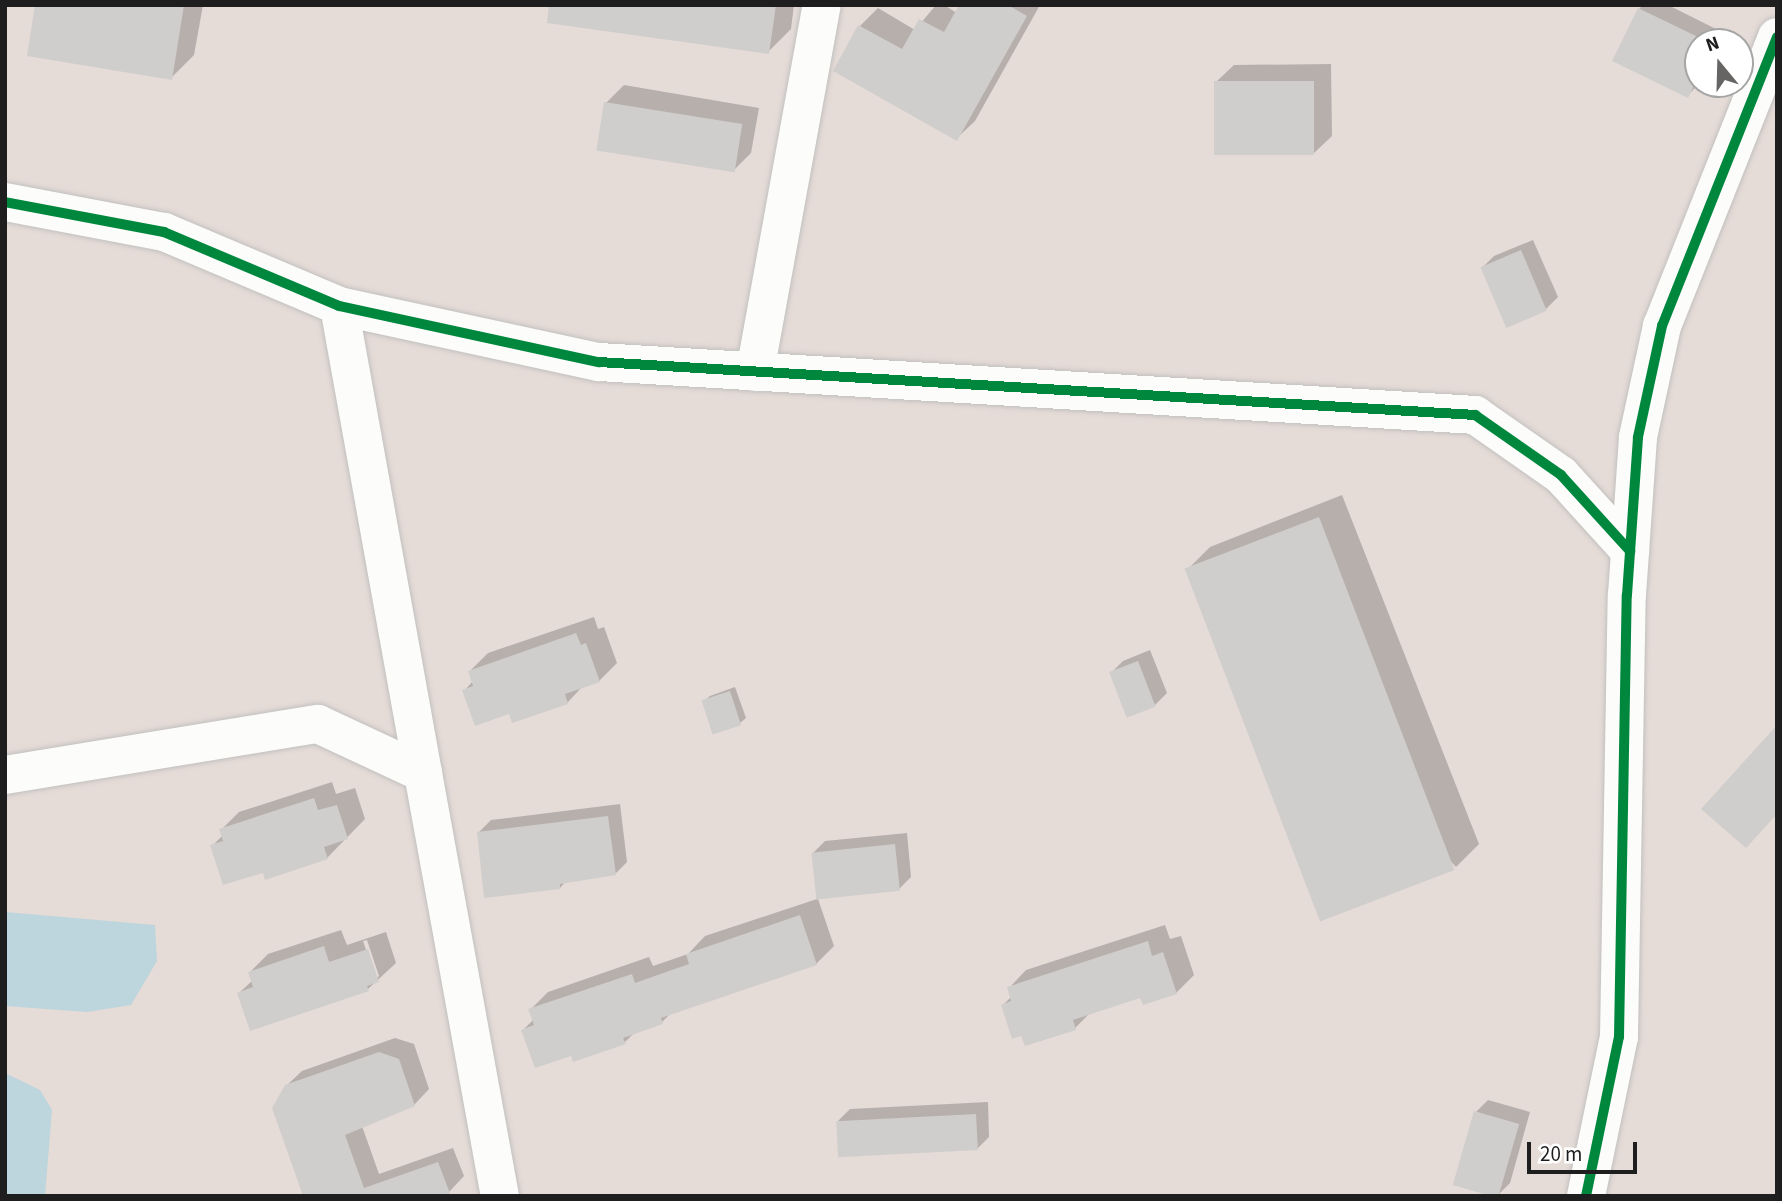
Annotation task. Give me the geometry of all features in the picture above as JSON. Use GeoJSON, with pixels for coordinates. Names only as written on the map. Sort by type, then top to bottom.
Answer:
{"type":"FeatureCollection","features":[{"type":"Feature","properties":{"kind":"street"},"geometry":{"type":"LineString","coordinates":[[755,372],[822,5]]}},
{"type":"Feature","properties":{"kind":"street"},"geometry":{"type":"LineString","coordinates":[[1586,1196],[1619,1037],[1630,551],[1638,437],[1662,326],[1777,37]]}},
{"type":"Feature","properties":{"kind":"street"},"geometry":{"type":"LineString","coordinates":[[5,202],[164,232],[339,306],[598,362],[1475,415],[1561,475],[1630,551]]}},
{"type":"Feature","properties":{"kind":"street"},"geometry":{"type":"LineString","coordinates":[[339,306],[500,1196]]}},
{"type":"Feature","properties":{"kind":"street"},"geometry":{"type":"LineString","coordinates":[[5,775],[318,724],[423,773]]}},
{"type":"Feature","properties":{"kind":"shaded area"},"geometry":{"type":"Polygon","coordinates":[[[5,5],[1777,5],[1777,1196],[5,1196],[5,5]]]}},
{"type":"Feature","properties":{"kind":"water"},"geometry":{"type":"Polygon","coordinates":[[[5,912],[155,925],[157,961],[131,1005],[87,1012],[5,1006],[5,912]]]}},
{"type":"Feature","properties":{"kind":"water"},"geometry":{"type":"Polygon","coordinates":[[[5,1073],[40,1090],[52,1110],[45,1196],[5,1196],[5,1073]]]}},
{"type":"Feature","properties":{"kind":"building"},"geometry":{"type":"Polygon","coordinates":[[[35,5],[184,5],[172,80],[27,56],[35,5]]]}},
{"type":"Feature","properties":{"kind":"building"},"geometry":{"type":"Polygon","coordinates":[[[549,5],[776,5],[769,54],[547,23],[549,5]]]}},
{"type":"Feature","properties":{"kind":"building"},"geometry":{"type":"Polygon","coordinates":[[[959,5],[1008,5],[1027,16],[957,141],[833,71],[858,25],[902,49],[919,19],[944,32],[959,5]]]}},
{"type":"Feature","properties":{"kind":"building"},"geometry":{"type":"Polygon","coordinates":[[[1638,8],[1684,30],[1684,96],[1612,61],[1638,8]]]}},
{"type":"Feature","properties":{"kind":"building"},"geometry":{"type":"Polygon","coordinates":[[[1214,81],[1314,81],[1314,155],[1214,155],[1214,81]]]}},
{"type":"Feature","properties":{"kind":"building"},"geometry":{"type":"Polygon","coordinates":[[[604,102],[742,124],[735,172],[596,150],[604,102]]]}},
{"type":"Feature","properties":{"kind":"building"},"geometry":{"type":"Polygon","coordinates":[[[1521,250],[1547,311],[1506,328],[1480,267],[1521,250]]]}},
{"type":"Feature","properties":{"kind":"building"},"geometry":{"type":"Polygon","coordinates":[[[1319,517],[1454,870],[1320,921],[1185,569],[1319,517]]]}},
{"type":"Feature","properties":{"kind":"building"},"geometry":{"type":"Polygon","coordinates":[[[576,633],[581,645],[586,643],[600,682],[565,694],[568,704],[512,723],[509,714],[475,726],[462,690],[473,686],[468,671],[576,633]]]}},
{"type":"Feature","properties":{"kind":"building"},"geometry":{"type":"Polygon","coordinates":[[[1138,661],[1156,707],[1127,718],[1109,672],[1138,661]]]}},
{"type":"Feature","properties":{"kind":"building"},"geometry":{"type":"Polygon","coordinates":[[[730,691],[741,725],[713,735],[701,700],[730,691]]]}},
{"type":"Feature","properties":{"kind":"building"},"geometry":{"type":"Polygon","coordinates":[[[1777,725],[1777,814],[1746,848],[1701,809],[1777,725]]]}},
{"type":"Feature","properties":{"kind":"building"},"geometry":{"type":"Polygon","coordinates":[[[314,798],[318,810],[337,805],[348,839],[324,847],[328,859],[265,880],[263,873],[223,885],[210,845],[223,841],[219,829],[314,798]]]}},
{"type":"Feature","properties":{"kind":"building"},"geometry":{"type":"Polygon","coordinates":[[[608,816],[616,875],[560,884],[560,889],[484,898],[477,832],[608,816]]]}},
{"type":"Feature","properties":{"kind":"building"},"geometry":{"type":"Polygon","coordinates":[[[895,844],[900,891],[816,900],[811,853],[895,844]]]}},
{"type":"Feature","properties":{"kind":"building"},"geometry":{"type":"Polygon","coordinates":[[[800,915],[817,965],[661,1018],[663,1024],[623,1038],[626,1044],[573,1062],[571,1056],[535,1068],[521,1030],[534,1025],[528,1009],[632,974],[635,983],[689,964],[686,954],[800,915]]]}},
{"type":"Feature","properties":{"kind":"building"},"geometry":{"type":"Polygon","coordinates":[[[1148,941],[1152,956],[1163,952],[1177,994],[1143,1005],[1140,998],[1073,1020],[1076,1030],[1025,1046],[1021,1036],[1012,1039],[1001,1005],[1011,1001],[1007,987],[1148,941]]]}},
{"type":"Feature","properties":{"kind":"building"},"geometry":{"type":"Polygon","coordinates":[[[324,946],[329,962],[368,949],[379,982],[367,986],[369,991],[250,1031],[237,993],[253,987],[248,972],[324,946]]]}},
{"type":"Feature","properties":{"kind":"building"},"geometry":{"type":"Polygon","coordinates":[[[379,1052],[399,1059],[415,1106],[345,1135],[364,1188],[438,1162],[451,1196],[303,1196],[272,1108],[285,1085],[379,1052]]]}},
{"type":"Feature","properties":{"kind":"building"},"geometry":{"type":"Polygon","coordinates":[[[1474,1111],[1519,1124],[1499,1196],[1453,1185],[1474,1111]]]}},
{"type":"Feature","properties":{"kind":"building"},"geometry":{"type":"Polygon","coordinates":[[[976,1114],[978,1150],[838,1157],[836,1121],[976,1114]]]}},
{"type":"Feature","properties":{"kind":"cycle path"},"geometry":{"type":"LineString","coordinates":[[1586,1196],[1619,1037],[1627,595],[1638,437],[1662,326],[1777,37]]}},
{"type":"Feature","properties":{"kind":"cycle path"},"geometry":{"type":"LineString","coordinates":[[5,202],[164,232],[339,306],[599,362],[1475,415],[1561,475],[1630,551]]}}]}
